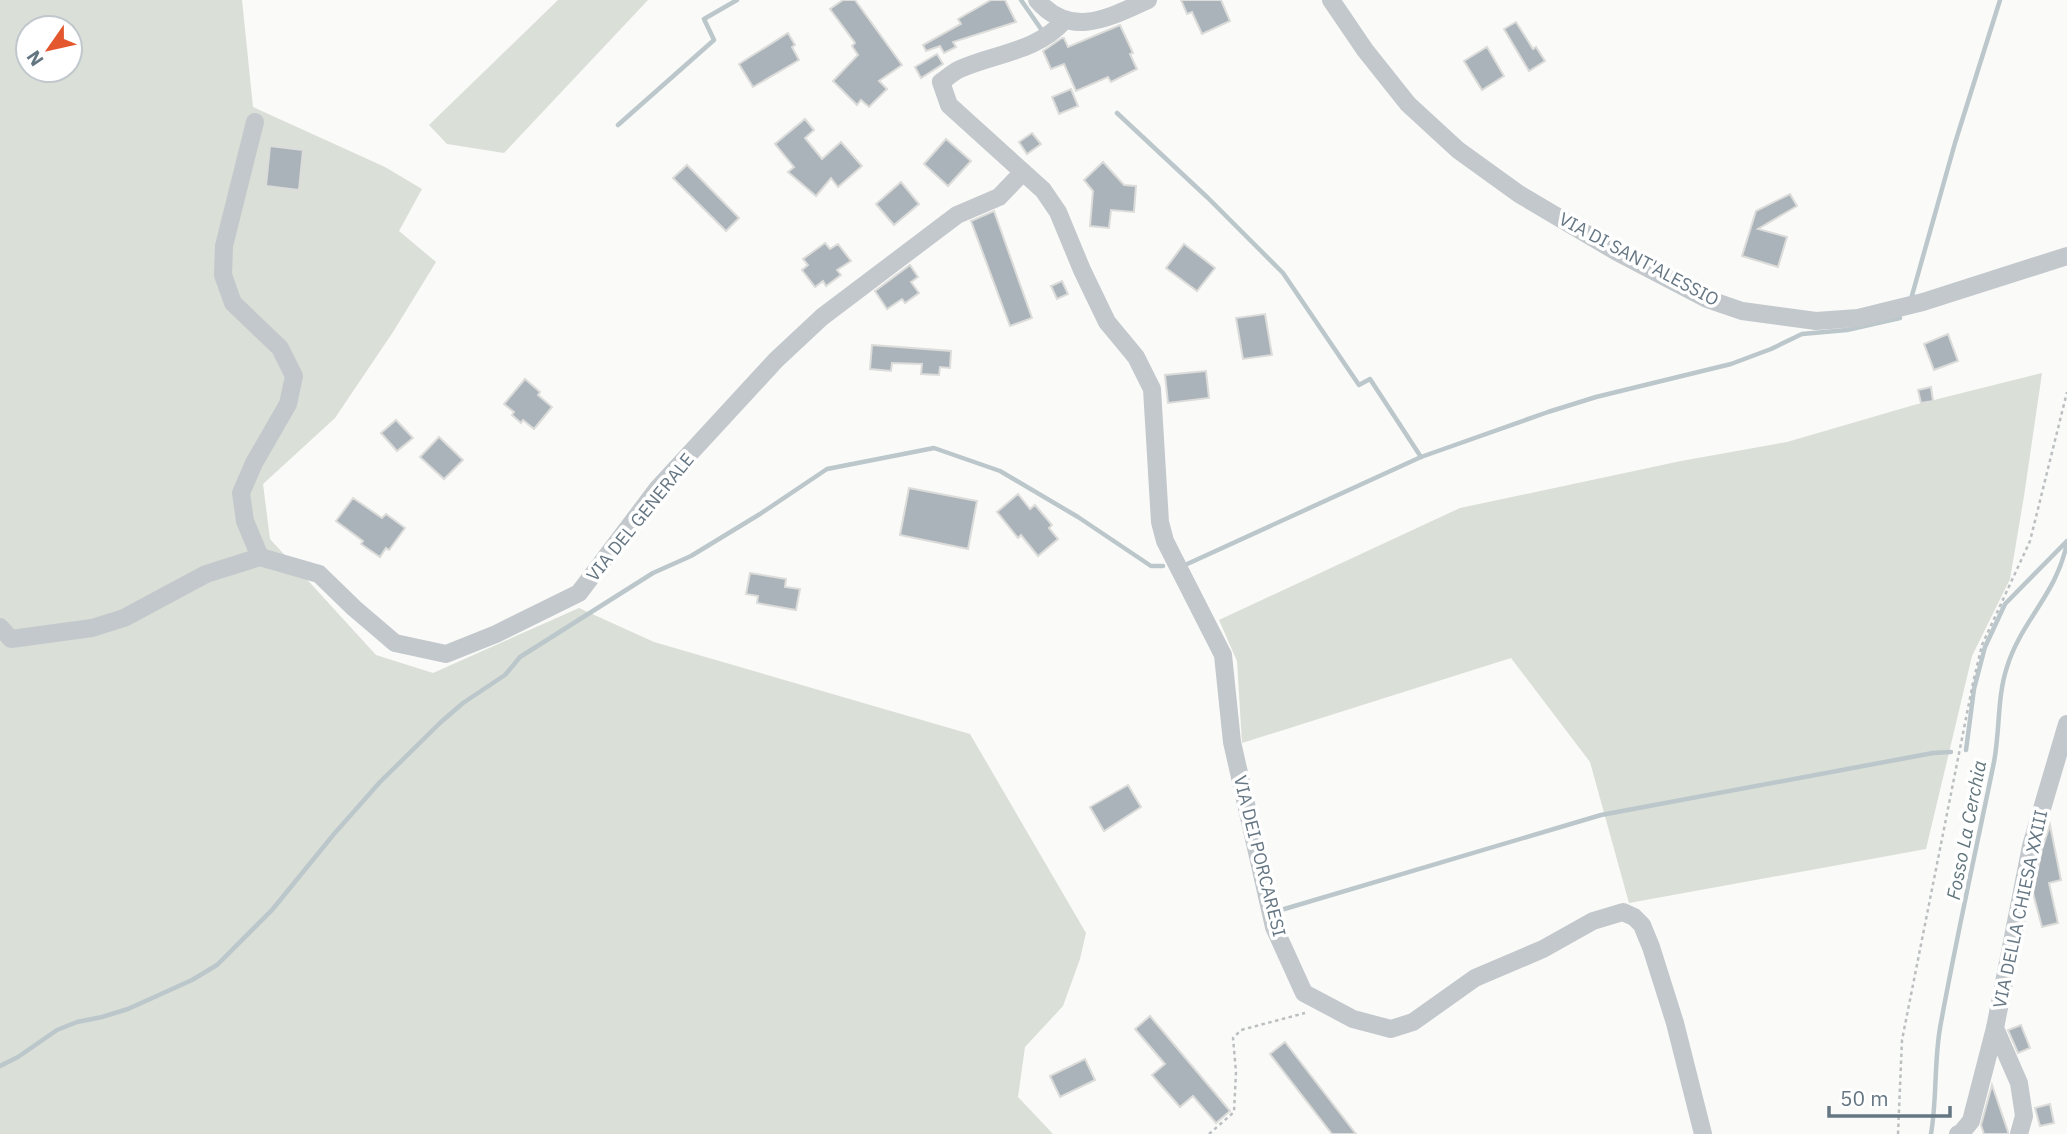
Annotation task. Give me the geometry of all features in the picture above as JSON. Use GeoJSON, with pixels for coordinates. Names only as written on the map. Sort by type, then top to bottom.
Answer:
{"type":"FeatureCollection","features":[{"type":"Feature","properties":{"kind":"street"},"geometry":{"type":"LineString","coordinates":[[1037,0],[1045,10],[1064,21],[1086,23],[1110,18],[1147,0]]}},
{"type":"Feature","properties":{"kind":"street","name":"VIA DI SANT'ALESSIO"},"geometry":{"type":"LineString","coordinates":[[1331,0],[1365,50],[1408,104],[1458,150],[1519,194],[1617,252],[1707,299],[1742,311],[1778,317],[1816,320],[1857,318],[1923,302],[2067,256]]}},
{"type":"Feature","properties":{"kind":"street"},"geometry":{"type":"LineString","coordinates":[[1023,172],[949,106],[941,82],[959,70],[1027,48],[1054,32],[1064,21]]}},
{"type":"Feature","properties":{"kind":"street"},"geometry":{"type":"LineString","coordinates":[[0,627],[11,639],[93,628],[124,618],[206,574],[260,557],[245,521],[241,493],[254,463],[288,404],[294,376],[280,348],[233,303],[223,275],[224,246],[255,122]]}},
{"type":"Feature","properties":{"kind":"street","name":"VIA DEL GENERALE"},"geometry":{"type":"LineString","coordinates":[[260,557],[319,574],[395,643],[446,654],[496,634],[579,593],[658,488],[776,360],[822,317],[957,215],[999,197],[1023,172]]}},
{"type":"Feature","properties":{"kind":"street","name":"VIA DEI PORCARESI"},"geometry":{"type":"LineString","coordinates":[[1023,172],[1043,190],[1058,212],[1107,322],[1136,357],[1152,389],[1160,522],[1165,541],[1223,655],[1232,742],[1275,927],[1304,993],[1353,1019],[1391,1029],[1413,1022],[1475,978],[1543,949],[1593,921],[1623,912],[1642,925],[1651,947],[1675,1023],[1703,1134]]}},
{"type":"Feature","properties":{"kind":"street","name":"VIA DELLA CHIESA XXIII"},"geometry":{"type":"LineString","coordinates":[[2019,1134],[2024,1116],[2019,1083],[1995,1028],[2031,846],[2067,724]]}},
{"type":"Feature","properties":{"kind":"street"},"geometry":{"type":"LineString","coordinates":[[1958,1134],[1971,1121],[1995,1028]]}},
{"type":"Feature","properties":{"kind":"path"},"geometry":{"type":"LineString","coordinates":[[1898,1134],[1902,1040],[1973,683],[1982,645],[2030,541],[2067,392]]}},
{"type":"Feature","properties":{"kind":"path"},"geometry":{"type":"LineString","coordinates":[[1209,1134],[1234,1112],[1236,1072],[1233,1038],[1241,1030],[1330,1007]]}},
{"type":"Feature","properties":{"kind":"shaded area"},"geometry":{"type":"Polygon","coordinates":[[[0,0],[242,0],[253,107],[385,167],[422,189],[399,231],[436,262],[335,418],[263,484],[270,539],[376,655],[433,673],[579,608],[654,642],[970,734],[1086,933],[1063,1006],[1025,1047],[1018,1097],[1053,1134],[0,1134],[0,0]]]}},
{"type":"Feature","properties":{"kind":"shaded area"},"geometry":{"type":"Polygon","coordinates":[[[558,0],[648,0],[504,153],[447,144],[429,125],[558,0]]]}},
{"type":"Feature","properties":{"kind":"shaded area"},"geometry":{"type":"Polygon","coordinates":[[[2042,373],[2010,579],[1972,656],[1926,849],[1629,903],[1590,762],[1511,658],[1242,743],[1237,661],[1219,620],[1460,508],[1681,461],[1787,442],[1914,405],[2042,373]]]}},
{"type":"Feature","properties":{"kind":"building"},"geometry":{"type":"Polygon","coordinates":[[[843,0],[855,0],[902,65],[879,81],[887,89],[869,107],[861,100],[857,105],[833,81],[858,55],[852,46],[855,43],[830,9],[843,0]]]}},
{"type":"Feature","properties":{"kind":"building"},"geometry":{"type":"Polygon","coordinates":[[[991,0],[1005,0],[1016,22],[953,42],[956,47],[944,53],[940,46],[926,51],[923,45],[961,24],[958,19],[991,0]]]}},
{"type":"Feature","properties":{"kind":"building"},"geometry":{"type":"Polygon","coordinates":[[[1181,0],[1221,0],[1230,21],[1202,34],[1192,12],[1187,14],[1181,0]]]}},
{"type":"Feature","properties":{"kind":"building"},"geometry":{"type":"Polygon","coordinates":[[[1516,22],[1533,49],[1536,47],[1545,61],[1529,71],[1504,29],[1516,22]]]}},
{"type":"Feature","properties":{"kind":"building"},"geometry":{"type":"Polygon","coordinates":[[[1120,25],[1137,69],[1111,82],[1108,77],[1076,91],[1064,64],[1051,69],[1043,51],[1062,38],[1068,47],[1120,25]]]}},
{"type":"Feature","properties":{"kind":"building"},"geometry":{"type":"Polygon","coordinates":[[[788,33],[799,60],[753,87],[739,64],[788,33]]]}},
{"type":"Feature","properties":{"kind":"building"},"geometry":{"type":"Polygon","coordinates":[[[1487,47],[1504,76],[1482,90],[1464,61],[1487,47]]]}},
{"type":"Feature","properties":{"kind":"building"},"geometry":{"type":"Polygon","coordinates":[[[937,54],[943,64],[921,78],[915,67],[937,54]]]}},
{"type":"Feature","properties":{"kind":"building"},"geometry":{"type":"Polygon","coordinates":[[[1071,89],[1078,106],[1059,114],[1052,97],[1071,89]]]}},
{"type":"Feature","properties":{"kind":"building"},"geometry":{"type":"Polygon","coordinates":[[[805,119],[814,130],[805,138],[822,159],[841,142],[862,166],[838,187],[831,178],[816,196],[788,172],[794,167],[775,144],[805,119]]]}},
{"type":"Feature","properties":{"kind":"building"},"geometry":{"type":"Polygon","coordinates":[[[1032,133],[1041,144],[1027,154],[1019,142],[1032,133]]]}},
{"type":"Feature","properties":{"kind":"building"},"geometry":{"type":"Polygon","coordinates":[[[946,139],[971,161],[948,186],[924,164],[946,139]]]}},
{"type":"Feature","properties":{"kind":"building"},"geometry":{"type":"Polygon","coordinates":[[[270,146],[303,150],[299,190],[266,186],[270,146]]]}},
{"type":"Feature","properties":{"kind":"building"},"geometry":{"type":"Polygon","coordinates":[[[1103,162],[1124,185],[1136,186],[1134,212],[1111,210],[1109,228],[1090,226],[1093,191],[1084,180],[1103,162]]]}},
{"type":"Feature","properties":{"kind":"building"},"geometry":{"type":"Polygon","coordinates":[[[687,165],[739,218],[726,231],[673,178],[687,165]]]}},
{"type":"Feature","properties":{"kind":"building"},"geometry":{"type":"Polygon","coordinates":[[[901,182],[919,204],[894,225],[876,204],[901,182]]]}},
{"type":"Feature","properties":{"kind":"building"},"geometry":{"type":"Polygon","coordinates":[[[1790,194],[1797,206],[1758,229],[1787,237],[1778,267],[1742,256],[1756,211],[1790,194]]]}},
{"type":"Feature","properties":{"kind":"building"},"geometry":{"type":"Polygon","coordinates":[[[994,211],[1032,318],[1010,326],[971,221],[994,211]]]}},
{"type":"Feature","properties":{"kind":"building"},"geometry":{"type":"Polygon","coordinates":[[[825,243],[830,249],[838,244],[851,261],[837,270],[841,275],[826,286],[823,281],[815,287],[802,270],[808,265],[803,259],[825,243]]]}},
{"type":"Feature","properties":{"kind":"building"},"geometry":{"type":"Polygon","coordinates":[[[1184,244],[1215,268],[1197,291],[1166,268],[1184,244]]]}},
{"type":"Feature","properties":{"kind":"building"},"geometry":{"type":"Polygon","coordinates":[[[910,265],[918,277],[911,282],[919,293],[905,303],[902,299],[887,309],[875,291],[910,265]]]}},
{"type":"Feature","properties":{"kind":"building"},"geometry":{"type":"Polygon","coordinates":[[[1062,281],[1068,294],[1057,299],[1051,286],[1062,281]]]}},
{"type":"Feature","properties":{"kind":"building"},"geometry":{"type":"Polygon","coordinates":[[[1265,314],[1272,355],[1243,359],[1236,318],[1265,314]]]}},
{"type":"Feature","properties":{"kind":"building"},"geometry":{"type":"Polygon","coordinates":[[[1948,334],[1958,361],[1934,370],[1924,344],[1948,334]]]}},
{"type":"Feature","properties":{"kind":"building"},"geometry":{"type":"Polygon","coordinates":[[[872,345],[951,351],[950,368],[940,367],[939,375],[921,374],[922,364],[892,363],[891,371],[870,369],[872,345]]]}},
{"type":"Feature","properties":{"kind":"building"},"geometry":{"type":"Polygon","coordinates":[[[1206,371],[1209,398],[1168,403],[1165,375],[1206,371]]]}},
{"type":"Feature","properties":{"kind":"building"},"geometry":{"type":"Polygon","coordinates":[[[525,379],[552,407],[534,429],[523,420],[521,423],[512,415],[514,412],[504,404],[525,379]]]}},
{"type":"Feature","properties":{"kind":"building"},"geometry":{"type":"Polygon","coordinates":[[[1931,387],[1933,401],[1921,403],[1918,390],[1931,387]]]}},
{"type":"Feature","properties":{"kind":"building"},"geometry":{"type":"Polygon","coordinates":[[[396,420],[413,438],[397,451],[381,433],[396,420]]]}},
{"type":"Feature","properties":{"kind":"building"},"geometry":{"type":"Polygon","coordinates":[[[439,437],[463,460],[444,479],[420,457],[439,437]]]}},
{"type":"Feature","properties":{"kind":"building"},"geometry":{"type":"Polygon","coordinates":[[[909,488],[977,501],[968,549],[900,535],[909,488]]]}},
{"type":"Feature","properties":{"kind":"building"},"geometry":{"type":"Polygon","coordinates":[[[1018,494],[1030,509],[1035,505],[1052,525],[1049,528],[1058,539],[1038,556],[1021,535],[1018,538],[997,512],[1018,494]]]}},
{"type":"Feature","properties":{"kind":"building"},"geometry":{"type":"Polygon","coordinates":[[[353,498],[382,518],[386,514],[405,528],[389,550],[386,548],[380,557],[336,521],[353,498]]]}},
{"type":"Feature","properties":{"kind":"building"},"geometry":{"type":"Polygon","coordinates":[[[750,573],[786,579],[785,587],[800,589],[796,610],[757,603],[758,596],[746,594],[750,573]]]}},
{"type":"Feature","properties":{"kind":"building"},"geometry":{"type":"Polygon","coordinates":[[[1128,785],[1141,807],[1104,831],[1090,807],[1128,785]]]}},
{"type":"Feature","properties":{"kind":"building"},"geometry":{"type":"Polygon","coordinates":[[[2050,825],[2061,880],[2049,883],[2058,923],[2042,927],[2033,893],[2050,825]]]}},
{"type":"Feature","properties":{"kind":"building"},"geometry":{"type":"Polygon","coordinates":[[[1150,1016],[1230,1111],[1216,1123],[1193,1096],[1180,1107],[1152,1075],[1165,1064],[1135,1029],[1150,1016]]]}},
{"type":"Feature","properties":{"kind":"building"},"geometry":{"type":"Polygon","coordinates":[[[2021,1025],[2030,1048],[2018,1053],[2008,1030],[2021,1025]]]}},
{"type":"Feature","properties":{"kind":"building"},"geometry":{"type":"Polygon","coordinates":[[[1285,1042],[1356,1134],[1332,1134],[1270,1054],[1285,1042]]]}},
{"type":"Feature","properties":{"kind":"building"},"geometry":{"type":"Polygon","coordinates":[[[1085,1059],[1095,1080],[1060,1097],[1050,1076],[1085,1059]]]}},
{"type":"Feature","properties":{"kind":"building"},"geometry":{"type":"Polygon","coordinates":[[[1992,1085],[2008,1134],[1984,1134],[1981,1125],[1992,1085]]]}},
{"type":"Feature","properties":{"kind":"building"},"geometry":{"type":"Polygon","coordinates":[[[2050,1104],[2054,1123],[2040,1126],[2035,1108],[2050,1104]]]}},
{"type":"Feature","properties":{"kind":"waterway"},"geometry":{"type":"LineString","coordinates":[[618,125],[714,40],[704,19],[737,0]]}},
{"type":"Feature","properties":{"kind":"waterway"},"geometry":{"type":"LineString","coordinates":[[1021,0],[1041,29]]}},
{"type":"Feature","properties":{"kind":"waterway"},"geometry":{"type":"LineString","coordinates":[[1911,299],[1955,143],[2000,0]]}},
{"type":"Feature","properties":{"kind":"waterway"},"geometry":{"type":"LineString","coordinates":[[1117,113],[1283,273],[1359,385],[1370,379],[1421,457]]}},
{"type":"Feature","properties":{"kind":"waterway"},"geometry":{"type":"LineString","coordinates":[[1185,565],[1421,457],[1548,412],[1596,397],[1731,364],[1802,334],[1847,330],[1900,318]]}},
{"type":"Feature","properties":{"kind":"waterway"},"geometry":{"type":"LineString","coordinates":[[0,1066],[57,1030],[128,1009],[192,980],[217,965],[272,910],[380,782],[463,703],[505,675],[520,657],[653,573],[691,556],[760,514],[827,469],[934,448],[1000,471],[1078,517],[1151,566],[1163,566]]}},
{"type":"Feature","properties":{"kind":"waterway"},"geometry":{"type":"LineString","coordinates":[[1966,750],[1974,689],[1985,647],[2005,604],[2067,541]]}},
{"type":"Feature","properties":{"kind":"waterway","name":"Fosso La Cerchia"},"geometry":{"type":"LineString","coordinates":[[1931,1134],[1940,1028],[1994,762],[2004,678],[2021,635],[2055,577],[2067,543]]}},
{"type":"Feature","properties":{"kind":"waterway"},"geometry":{"type":"LineString","coordinates":[[1281,910],[1601,815],[1933,753],[1951,752]]}}]}
